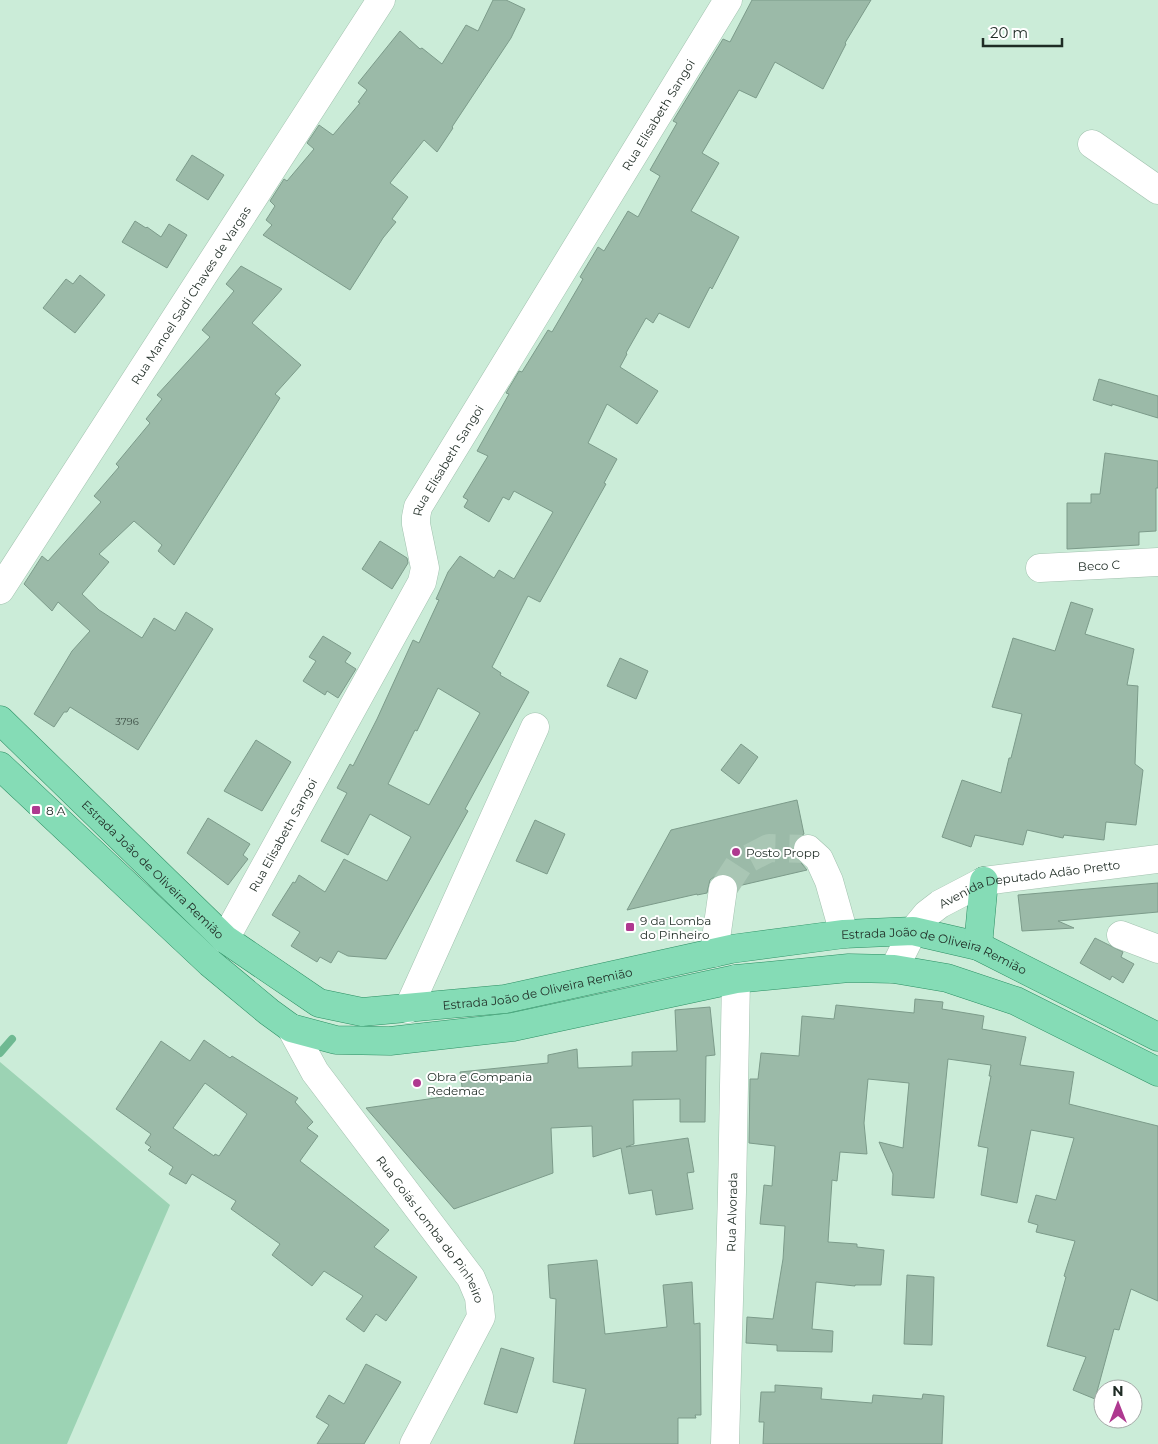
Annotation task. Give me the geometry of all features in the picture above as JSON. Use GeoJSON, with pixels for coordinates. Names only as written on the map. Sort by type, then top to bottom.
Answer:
{"type":"FeatureCollection","features":[{"type":"Feature","properties":{"kind":"main road","name":"Estrada João de Oliveira Remião"},"geometry":{"type":"LineString","coordinates":[[0,720],[225,939],[319,1003],[362,1012],[505,999],[731,949],[844,934],[913,931],[978,946],[1158,1037]]}},
{"type":"Feature","properties":{"kind":"main road","name":"Estrada João de Oliveira Remião"},"geometry":{"type":"LineString","coordinates":[[0,766],[210,963],[291,1028],[336,1040],[390,1041],[513,1027],[736,979],[849,968],[894,969],[947,978],[1016,1001],[1158,1072]]}},
{"type":"Feature","properties":{"kind":"main road"},"geometry":{"type":"LineString","coordinates":[[978,946],[984,882]]}},
{"type":"Feature","properties":{"kind":"street","name":"Rua Manoel Sadi Chaves de Vargas"},"geometry":{"type":"LineString","coordinates":[[0,590],[381,0]]}},
{"type":"Feature","properties":{"kind":"street","name":"Rua Elisabeth Sangoi"},"geometry":{"type":"LineString","coordinates":[[225,939],[422,582],[425,568],[416,524],[418,507],[728,0]]}},
{"type":"Feature","properties":{"kind":"street"},"geometry":{"type":"LineString","coordinates":[[1092,144],[1158,190]]}},
{"type":"Feature","properties":{"kind":"street","name":"Beco C"},"geometry":{"type":"LineString","coordinates":[[1040,568],[1158,562]]}},
{"type":"Feature","properties":{"kind":"street"},"geometry":{"type":"LineString","coordinates":[[408,1009],[535,727]]}},
{"type":"Feature","properties":{"kind":"street"},"geometry":{"type":"LineString","coordinates":[[808,849],[820,859],[829,882],[844,934]]}},
{"type":"Feature","properties":{"kind":"street","name":"Avenida Deputado Adão Pretto"},"geometry":{"type":"LineString","coordinates":[[894,969],[913,931],[927,914],[940,904],[984,882],[1158,859]]}},
{"type":"Feature","properties":{"kind":"street"},"geometry":{"type":"LineString","coordinates":[[714,953],[723,889]]}},
{"type":"Feature","properties":{"kind":"street"},"geometry":{"type":"LineString","coordinates":[[1121,936],[1158,949]]}},
{"type":"Feature","properties":{"kind":"street","name":"Rua Alvorada"},"geometry":{"type":"LineString","coordinates":[[725,1444],[733,1182],[736,979]]}},
{"type":"Feature","properties":{"kind":"street","name":"Rua Goiás Lomba do Pinheiro"},"geometry":{"type":"LineString","coordinates":[[291,1028],[315,1072],[470,1278],[479,1297],[481,1317],[414,1444]]}},
{"type":"Feature","properties":{"kind":"green space"},"geometry":{"type":"Polygon","coordinates":[[[0,1062],[170,1205],[67,1444],[0,1444],[0,1062]]]}},
{"type":"Feature","properties":{"kind":"building"},"geometry":{"type":"Polygon","coordinates":[[[493,0],[506,0],[525,9],[511,38],[437,152],[424,140],[390,183],[408,197],[392,219],[396,222],[383,238],[350,290],[263,235],[272,225],[266,220],[275,206],[270,201],[284,179],[287,181],[314,149],[307,143],[319,125],[333,135],[360,103],[358,102],[367,90],[358,83],[400,31],[420,49],[422,48],[442,64],[466,25],[478,31],[493,0]]]}},
{"type":"Feature","properties":{"kind":"building"},"geometry":{"type":"Polygon","coordinates":[[[752,0],[871,0],[845,43],[823,89],[775,62],[756,98],[739,90],[702,153],[719,163],[691,211],[739,237],[689,328],[659,313],[653,323],[646,318],[626,353],[620,367],[658,391],[637,424],[607,404],[588,443],[617,459],[604,483],[606,484],[540,602],[528,596],[492,667],[501,673],[500,675],[529,692],[465,809],[468,811],[386,959],[348,956],[338,951],[331,963],[320,957],[317,962],[291,946],[300,932],[272,915],[299,875],[325,892],[344,859],[387,881],[411,837],[370,814],[348,855],[321,841],[347,793],[337,788],[350,764],[353,766],[413,640],[419,643],[439,600],[436,599],[448,572],[460,556],[494,578],[499,570],[514,579],[553,512],[514,491],[509,500],[503,497],[489,522],[464,507],[468,500],[463,497],[488,456],[477,451],[509,394],[506,393],[519,371],[522,372],[548,330],[552,332],[583,279],[580,277],[598,247],[604,251],[628,211],[638,217],[660,176],[650,170],[677,123],[673,121],[723,39],[730,42],[752,0]],[[438,688],[388,784],[429,805],[480,713],[438,688]]]}},
{"type":"Feature","properties":{"kind":"building"},"geometry":{"type":"Polygon","coordinates":[[[192,155],[224,175],[208,200],[176,180],[192,155]]]}},
{"type":"Feature","properties":{"kind":"building"},"geometry":{"type":"Polygon","coordinates":[[[135,221],[161,237],[169,224],[187,235],[167,268],[122,242],[135,221]]]}},
{"type":"Feature","properties":{"kind":"building"},"geometry":{"type":"Polygon","coordinates":[[[241,266],[282,289],[252,323],[301,365],[275,394],[280,398],[174,565],[158,551],[162,545],[134,521],[99,554],[109,562],[82,594],[99,610],[142,638],[154,618],[175,631],[186,612],[213,629],[138,750],[70,707],[67,712],[64,712],[54,727],[34,714],[72,651],[90,631],[58,602],[52,611],[24,584],[42,556],[48,561],[101,502],[94,496],[119,467],[116,464],[150,423],[146,419],[162,399],[157,395],[210,337],[202,330],[234,291],[226,284],[241,266]]]}},
{"type":"Feature","properties":{"kind":"building"},"geometry":{"type":"Polygon","coordinates":[[[80,275],[105,295],[75,333],[43,308],[66,279],[73,284],[80,275]]]}},
{"type":"Feature","properties":{"kind":"building"},"geometry":{"type":"Polygon","coordinates":[[[1099,379],[1158,396],[1158,418],[1093,400],[1099,379]]]}},
{"type":"Feature","properties":{"kind":"building"},"geometry":{"type":"Polygon","coordinates":[[[1105,453],[1158,461],[1156,531],[1139,532],[1139,545],[1067,549],[1067,503],[1091,503],[1091,494],[1100,494],[1105,453]]]}},
{"type":"Feature","properties":{"kind":"building"},"geometry":{"type":"Polygon","coordinates":[[[380,541],[407,558],[408,563],[392,589],[362,569],[380,541]]]}},
{"type":"Feature","properties":{"kind":"building"},"geometry":{"type":"Polygon","coordinates":[[[1071,602],[1093,609],[1085,634],[1134,649],[1127,685],[1138,686],[1135,764],[1143,770],[1136,825],[1106,822],[1104,840],[1064,835],[1063,838],[1027,830],[1023,845],[975,835],[971,847],[942,837],[962,780],[1001,793],[1022,714],[992,707],[1013,638],[1055,651],[1071,602]]]}},
{"type":"Feature","properties":{"kind":"building"},"geometry":{"type":"Polygon","coordinates":[[[323,636],[351,653],[345,662],[356,669],[338,698],[327,691],[325,695],[303,681],[316,661],[309,657],[323,636]]]}},
{"type":"Feature","properties":{"kind":"building"},"geometry":{"type":"Polygon","coordinates":[[[620,658],[648,671],[636,699],[607,686],[620,658]]]}},
{"type":"Feature","properties":{"kind":"building"},"geometry":{"type":"Polygon","coordinates":[[[256,740],[291,762],[262,811],[224,791],[256,740]]]}},
{"type":"Feature","properties":{"kind":"building"},"geometry":{"type":"Polygon","coordinates":[[[741,744],[758,757],[739,784],[721,770],[741,744]]]}},
{"type":"Feature","properties":{"kind":"building"},"geometry":{"type":"Polygon","coordinates":[[[797,800],[804,834],[796,839],[793,853],[807,870],[738,886],[732,876],[718,874],[710,880],[707,893],[627,910],[671,830],[797,800]]]}},
{"type":"Feature","properties":{"kind":"building"},"geometry":{"type":"Polygon","coordinates":[[[208,818],[250,844],[243,855],[248,859],[228,885],[187,853],[208,818]]]}},
{"type":"Feature","properties":{"kind":"building"},"geometry":{"type":"Polygon","coordinates":[[[535,820],[565,834],[547,874],[516,861],[535,820]]]}},
{"type":"Feature","properties":{"kind":"building"},"geometry":{"type":"Polygon","coordinates":[[[1158,883],[1158,912],[1058,921],[1074,928],[1022,931],[1018,895],[1158,883]]]}},
{"type":"Feature","properties":{"kind":"building"},"geometry":{"type":"Polygon","coordinates":[[[1095,938],[1123,952],[1121,957],[1134,964],[1123,983],[1112,976],[1110,980],[1080,963],[1095,938]]]}},
{"type":"Feature","properties":{"kind":"building"},"geometry":{"type":"Polygon","coordinates":[[[915,999],[943,1002],[942,1009],[984,1016],[982,1029],[1026,1037],[1020,1065],[1074,1072],[1069,1104],[1158,1126],[1158,1301],[1131,1289],[1119,1330],[1114,1329],[1100,1379],[1093,1379],[1093,1398],[1073,1390],[1086,1357],[1047,1346],[1066,1277],[1064,1276],[1075,1241],[1036,1232],[1038,1225],[1028,1222],[1036,1195],[1056,1200],[1074,1138],[1031,1130],[1017,1203],[981,1195],[988,1148],[978,1146],[991,1076],[989,1076],[991,1065],[948,1059],[934,1198],[892,1195],[893,1174],[879,1142],[903,1148],[909,1083],[868,1079],[864,1123],[867,1154],[840,1152],[837,1181],[832,1180],[828,1242],[857,1244],[857,1247],[884,1250],[881,1285],[855,1286],[816,1282],[812,1329],[833,1331],[832,1352],[777,1351],[777,1345],[746,1343],[747,1317],[773,1319],[783,1259],[785,1226],[760,1224],[764,1185],[772,1186],[775,1146],[749,1143],[750,1079],[758,1079],[761,1053],[799,1056],[802,1016],[834,1019],[836,1005],[914,1013],[915,999]]]}},
{"type":"Feature","properties":{"kind":"building"},"geometry":{"type":"Polygon","coordinates":[[[710,1007],[715,1055],[706,1056],[705,1122],[680,1122],[680,1099],[633,1100],[634,1144],[626,1147],[688,1138],[694,1172],[687,1173],[693,1209],[656,1215],[652,1190],[629,1194],[621,1148],[593,1157],[592,1126],[551,1128],[553,1173],[454,1209],[366,1108],[463,1094],[460,1072],[548,1063],[548,1055],[577,1049],[578,1068],[632,1066],[632,1052],[677,1051],[675,1010],[710,1007]]]}},
{"type":"Feature","properties":{"kind":"building"},"geometry":{"type":"Polygon","coordinates":[[[204,1040],[230,1058],[232,1056],[298,1098],[295,1102],[313,1122],[307,1128],[318,1136],[300,1161],[389,1230],[374,1247],[417,1277],[386,1321],[376,1314],[364,1332],[346,1319],[363,1296],[324,1271],[312,1286],[272,1255],[280,1244],[231,1209],[236,1201],[192,1174],[186,1184],[169,1174],[173,1167],[148,1150],[151,1147],[145,1143],[151,1134],[116,1109],[161,1041],[190,1061],[204,1040]],[[205,1083],[173,1128],[214,1156],[215,1154],[219,1156],[247,1114],[205,1083]]]}},
{"type":"Feature","properties":{"kind":"building"},"geometry":{"type":"Polygon","coordinates":[[[597,1260],[605,1334],[667,1327],[663,1285],[692,1282],[694,1324],[700,1323],[701,1415],[695,1415],[696,1418],[678,1418],[678,1444],[574,1444],[586,1389],[553,1382],[556,1299],[550,1298],[548,1265],[597,1260]]]}},
{"type":"Feature","properties":{"kind":"building"},"geometry":{"type":"Polygon","coordinates":[[[907,1275],[934,1277],[932,1345],[904,1344],[907,1275]]]}},
{"type":"Feature","properties":{"kind":"building"},"geometry":{"type":"Polygon","coordinates":[[[501,1348],[534,1358],[517,1413],[484,1404],[501,1348]]]}},
{"type":"Feature","properties":{"kind":"building"},"geometry":{"type":"Polygon","coordinates":[[[366,1364],[401,1382],[364,1444],[317,1444],[329,1425],[316,1417],[329,1395],[344,1404],[366,1364]]]}},
{"type":"Feature","properties":{"kind":"building"},"geometry":{"type":"Polygon","coordinates":[[[775,1385],[822,1388],[821,1399],[872,1403],[873,1395],[922,1399],[923,1394],[944,1396],[942,1444],[763,1444],[764,1422],[759,1422],[761,1392],[775,1392],[775,1385]]]}},
{"type":"Feature","properties":{"kind":"waterway"},"geometry":{"type":"LineString","coordinates":[[0,1053],[12,1039]]}},
{"type":"Feature","properties":{"kind":"tunnel"},"geometry":{"type":"LineString","coordinates":[[723,889],[740,863],[769,848],[808,849]]}},
{"type":"Feature","properties":{"kind":"place","name":"8 A"},"geometry":{"type":"Point","coordinates":[36,810]}},
{"type":"Feature","properties":{"kind":"place","name":"Posto Propp"},"geometry":{"type":"Point","coordinates":[736,852]}},
{"type":"Feature","properties":{"kind":"place","name":"9 da Lomba do Pinheiro"},"geometry":{"type":"Point","coordinates":[630,927]}},
{"type":"Feature","properties":{"kind":"place","name":"Obra e Compania Redemac"},"geometry":{"type":"Point","coordinates":[417,1083]}}]}
